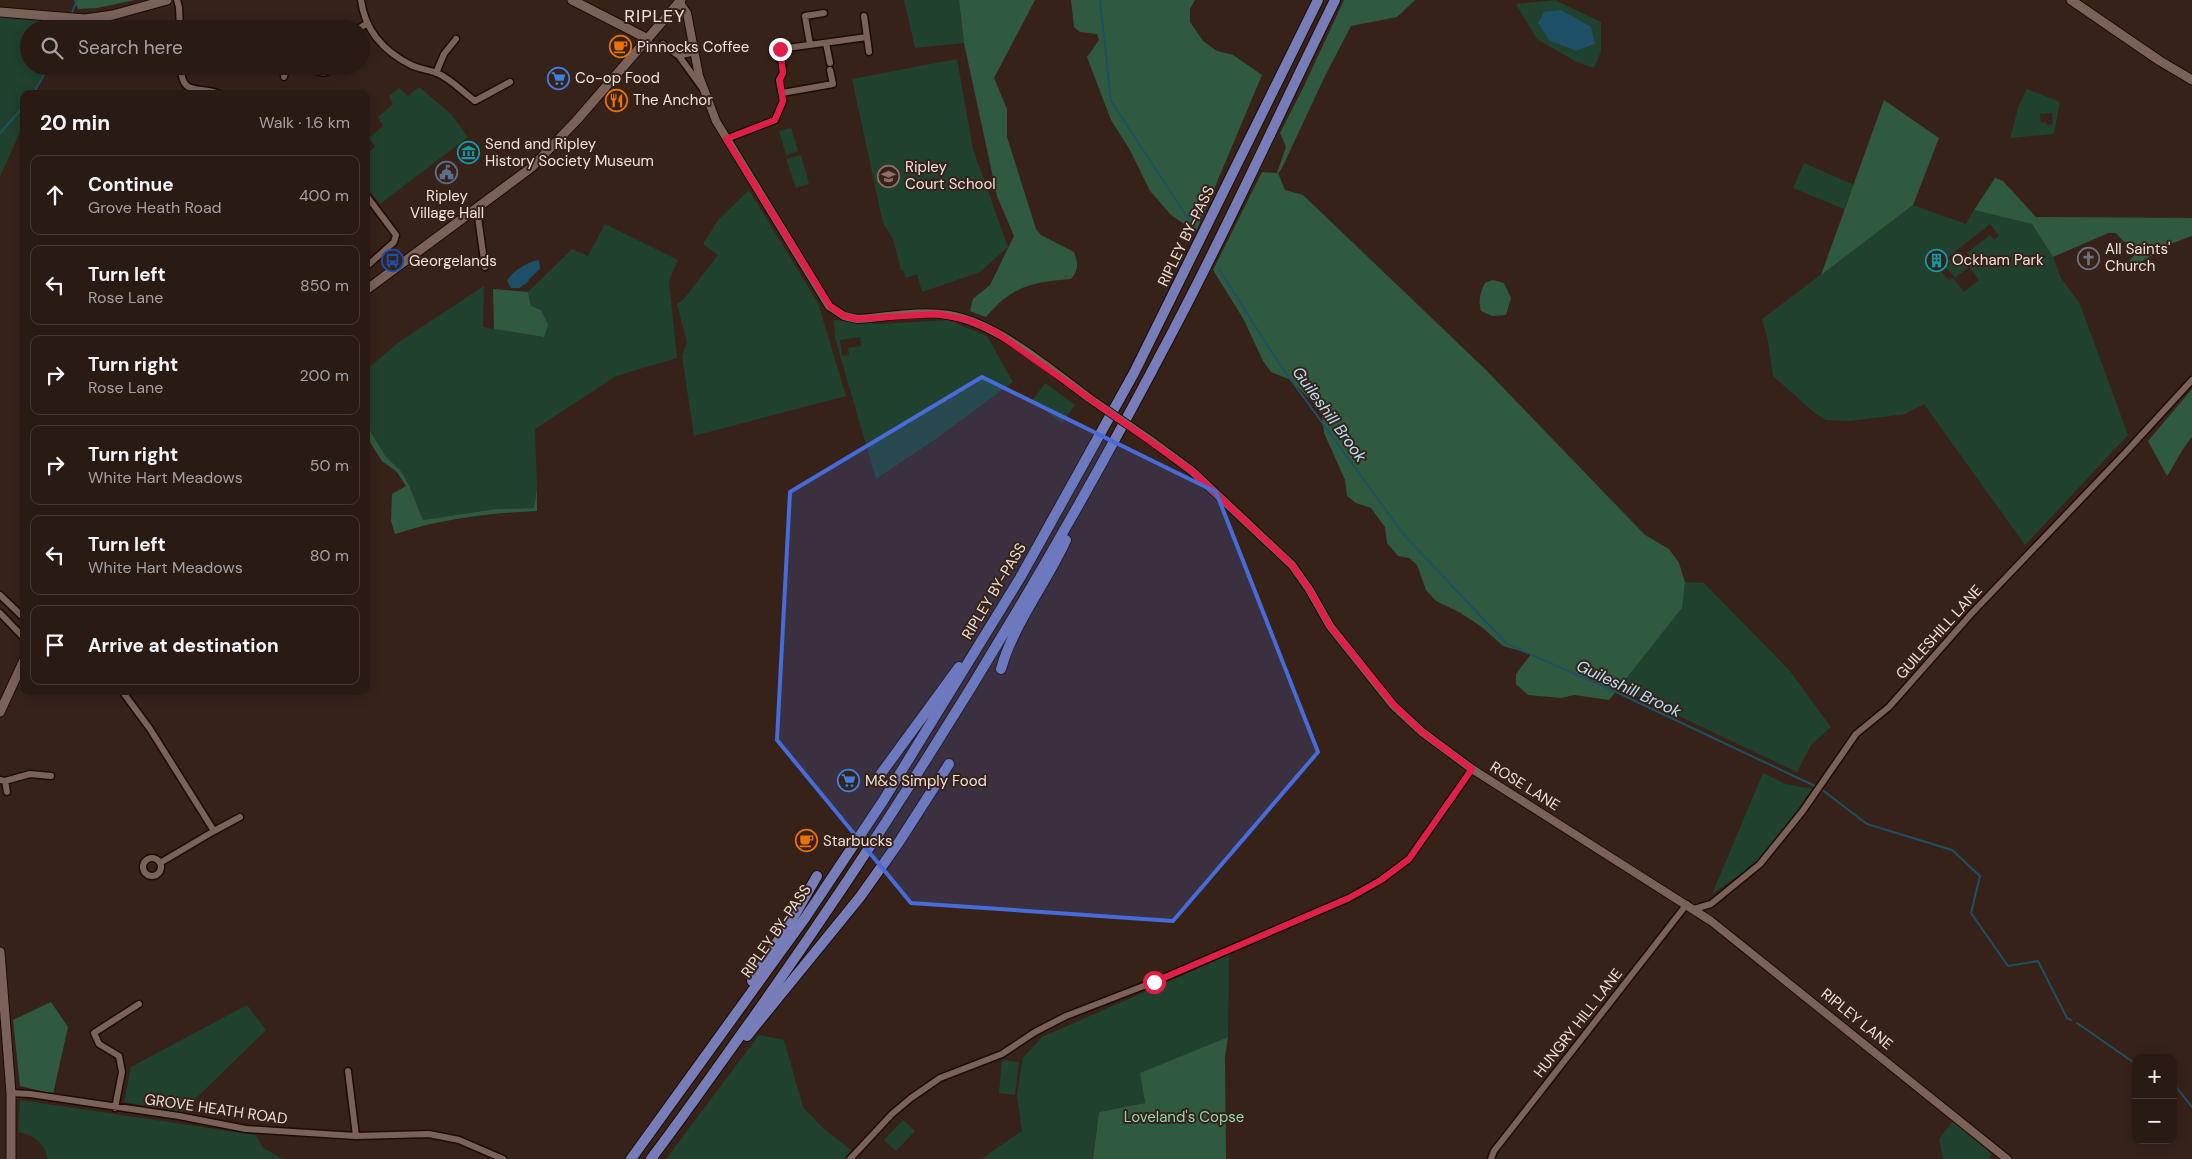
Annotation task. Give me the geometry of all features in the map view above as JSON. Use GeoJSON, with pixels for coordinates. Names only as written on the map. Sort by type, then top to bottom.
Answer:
{"type":"FeatureCollection","features":[{"type":"Feature","properties":{"kind":"highway","name":"RIPLEY BY-PASS"},"geometry":{"type":"LineString","coordinates":[[631,1159],[805,918],[878,808],[1020,578],[1134,374],[1318,0]]}},
{"type":"Feature","properties":{"kind":"highway","name":"RIPLEY BY-PASS"},"geometry":{"type":"LineString","coordinates":[[651,1159],[819,925],[897,807],[967,695],[1087,491],[1175,327],[1335,0]]}},
{"type":"Feature","properties":{"kind":"highway"},"geometry":{"type":"LineString","coordinates":[[1001,669],[1009,646],[1056,561],[1087,491]]}},
{"type":"Feature","properties":{"kind":"highway"},"geometry":{"type":"LineString","coordinates":[[880,775],[929,710],[1020,578]]}},
{"type":"Feature","properties":{"kind":"highway"},"geometry":{"type":"LineString","coordinates":[[688,1108],[860,897],[899,842],[949,764]]}},
{"type":"Feature","properties":{"kind":"highway"},"geometry":{"type":"LineString","coordinates":[[677,1097],[797,911],[817,876]]}},
{"type":"Feature","properties":{"kind":"main road"},"geometry":{"type":"LineString","coordinates":[[0,12],[76,19],[113,15],[167,0]]}},
{"type":"Feature","properties":{"kind":"main road"},"geometry":{"type":"LineString","coordinates":[[572,0],[648,39]]}},
{"type":"Feature","properties":{"kind":"main road"},"geometry":{"type":"LineString","coordinates":[[2071,0],[2160,61],[2192,80]]}},
{"type":"Feature","properties":{"kind":"main road"},"geometry":{"type":"LineString","coordinates":[[370,287],[524,175],[547,153],[680,1]]}},
{"type":"Feature","properties":{"kind":"main road"},"geometry":{"type":"LineString","coordinates":[[0,712],[20,669]]}},
{"type":"Feature","properties":{"kind":"main road"},"geometry":{"type":"LineString","coordinates":[[0,952],[12,1094],[13,1124],[10,1159]]}},
{"type":"Feature","properties":{"kind":"street"},"geometry":{"type":"LineString","coordinates":[[177,0],[180,20]]}},
{"type":"Feature","properties":{"kind":"street"},"geometry":{"type":"LineString","coordinates":[[361,0],[365,20]]}},
{"type":"Feature","properties":{"kind":"street","name":"ROSE LANE"},"geometry":{"type":"LineString","coordinates":[[680,1],[687,14],[704,90],[726,139],[819,290],[835,311],[844,316],[857,319],[937,314],[968,320],[994,331],[1192,471],[1292,565],[1309,589],[1330,626],[1394,705],[1422,732],[1472,769],[1687,904]]}},
{"type":"Feature","properties":{"kind":"street"},"geometry":{"type":"LineString","coordinates":[[810,45],[805,16],[824,13]]}},
{"type":"Feature","properties":{"kind":"street"},"geometry":{"type":"LineString","coordinates":[[864,16],[870,52]]}},
{"type":"Feature","properties":{"kind":"street"},"geometry":{"type":"LineString","coordinates":[[370,29],[380,43],[410,65],[436,73],[475,101],[510,82]]}},
{"type":"Feature","properties":{"kind":"street"},"geometry":{"type":"LineString","coordinates":[[726,139],[775,120],[783,101],[780,80],[783,73],[780,49],[867,37]]}},
{"type":"Feature","properties":{"kind":"street"},"geometry":{"type":"LineString","coordinates":[[436,73],[444,54],[456,39]]}},
{"type":"Feature","properties":{"kind":"street"},"geometry":{"type":"LineString","coordinates":[[782,93],[833,84],[826,43]]}},
{"type":"Feature","properties":{"kind":"street","name":"ROSE LANE"},"geometry":{"type":"LineString","coordinates":[[663,44],[679,56],[704,90]]}},
{"type":"Feature","properties":{"kind":"street"},"geometry":{"type":"LineString","coordinates":[[679,56],[694,52]]}},
{"type":"Feature","properties":{"kind":"street"},"geometry":{"type":"LineString","coordinates":[[181,75],[181,80],[188,87],[202,90]]}},
{"type":"Feature","properties":{"kind":"street"},"geometry":{"type":"LineString","coordinates":[[370,201],[395,232],[394,242],[370,263]]}},
{"type":"Feature","properties":{"kind":"street"},"geometry":{"type":"LineString","coordinates":[[477,210],[485,267]]}},
{"type":"Feature","properties":{"kind":"street","name":"GUILESHILL LANE"},"geometry":{"type":"LineString","coordinates":[[1694,909],[1703,908],[1711,904],[1765,859],[1802,812],[1856,734],[1889,707],[1972,613],[2192,380]]}},
{"type":"Feature","properties":{"kind":"street"},"geometry":{"type":"LineString","coordinates":[[0,595],[20,614]]}},
{"type":"Feature","properties":{"kind":"street"},"geometry":{"type":"LineString","coordinates":[[0,613],[20,634]]}},
{"type":"Feature","properties":{"kind":"street"},"geometry":{"type":"LineString","coordinates":[[125,695],[150,729],[214,831]]}},
{"type":"Feature","properties":{"kind":"street"},"geometry":{"type":"LineString","coordinates":[[850,1159],[892,1114],[940,1078],[1002,1054],[1035,1032],[1066,1016],[1154,982],[1349,898],[1370,887],[1409,859],[1472,769]]}},
{"type":"Feature","properties":{"kind":"street"},"geometry":{"type":"LineString","coordinates":[[8,792],[3,781],[30,774],[51,776]]}},
{"type":"Feature","properties":{"kind":"street"},"geometry":{"type":"LineString","coordinates":[[160,862],[240,817]]}},
{"type":"Feature","properties":{"kind":"street","name":"RIPLEY LANE"},"geometry":{"type":"LineString","coordinates":[[1687,904],[1711,921],[2007,1159]]}},
{"type":"Feature","properties":{"kind":"street","name":"HUNGRY HILL LANE"},"geometry":{"type":"LineString","coordinates":[[1491,1159],[1494,1151],[1687,904]]}},
{"type":"Feature","properties":{"kind":"street"},"geometry":{"type":"LineString","coordinates":[[1711,904],[1711,921]]}},
{"type":"Feature","properties":{"kind":"street"},"geometry":{"type":"LineString","coordinates":[[115,1108],[122,1072],[119,1056],[99,1044],[94,1033],[139,1004]]}},
{"type":"Feature","properties":{"kind":"street"},"geometry":{"type":"LineString","coordinates":[[348,1071],[356,1136]]}},
{"type":"Feature","properties":{"kind":"street","name":"GROVE HEATH ROAD"},"geometry":{"type":"LineString","coordinates":[[12,1094],[30,1094],[179,1116],[246,1129],[356,1136],[429,1134],[468,1143],[503,1159]]}},
{"type":"Feature","properties":{"kind":"highlighted area"},"geometry":{"type":"Polygon","coordinates":[[[982,377],[1216,492],[1318,752],[1173,921],[911,903],[777,740],[790,492],[982,377]]]}},
{"type":"Feature","properties":{"kind":"green space"},"geometry":{"type":"Polygon","coordinates":[[[74,0],[135,0],[97,8],[78,9],[74,0]]]}},
{"type":"Feature","properties":{"kind":"green space"},"geometry":{"type":"Polygon","coordinates":[[[904,0],[959,0],[964,43],[915,48],[904,0]]]}},
{"type":"Feature","properties":{"kind":"green space"},"geometry":{"type":"Polygon","coordinates":[[[959,0],[1035,0],[994,78],[1007,109],[1007,137],[1036,229],[1041,235],[1074,252],[1077,263],[1077,269],[1071,279],[1034,284],[1014,292],[1005,298],[986,317],[970,311],[973,299],[990,285],[1014,236],[997,196],[964,43],[959,0]]]}},
{"type":"Feature","properties":{"kind":"green space"},"geometry":{"type":"Polygon","coordinates":[[[1071,0],[1195,0],[1190,9],[1190,22],[1203,41],[1217,51],[1233,55],[1262,75],[1196,232],[1171,215],[1150,191],[1130,150],[1111,120],[1087,57],[1099,40],[1097,34],[1080,32],[1074,27],[1071,0]]]}},
{"type":"Feature","properties":{"kind":"green space"},"geometry":{"type":"Polygon","coordinates":[[[1344,0],[1415,0],[1397,17],[1351,26],[1278,173],[1285,190],[1303,195],[1486,370],[1645,535],[1669,549],[1679,563],[1685,582],[1682,608],[1609,700],[1574,695],[1561,698],[1528,695],[1516,684],[1516,674],[1531,654],[1503,646],[1482,627],[1459,612],[1436,601],[1426,590],[1417,565],[1409,558],[1398,556],[1387,543],[1385,527],[1371,508],[1356,503],[1347,496],[1345,480],[1324,433],[1322,416],[1315,405],[1291,380],[1271,372],[1263,361],[1244,320],[1213,270],[1262,172],[1277,173],[1286,147],[1280,133],[1344,0]]]}},
{"type":"Feature","properties":{"kind":"green space"},"geometry":{"type":"Polygon","coordinates":[[[1555,0],[1601,22],[1601,51],[1594,68],[1575,61],[1537,39],[1516,4],[1555,0]],[[1550,41],[1576,51],[1595,44],[1550,41]]]}},
{"type":"Feature","properties":{"kind":"green space"},"geometry":{"type":"Polygon","coordinates":[[[0,15],[34,20],[20,20],[20,75],[42,75],[37,90],[20,90],[20,132],[0,177],[0,15]]]}},
{"type":"Feature","properties":{"kind":"green space"},"geometry":{"type":"Polygon","coordinates":[[[957,59],[973,149],[1008,247],[980,272],[922,292],[917,274],[906,278],[903,270],[901,270],[893,239],[883,223],[852,79],[957,59]]]}},
{"type":"Feature","properties":{"kind":"green space"},"geometry":{"type":"Polygon","coordinates":[[[419,87],[451,114],[468,137],[380,204],[370,191],[370,151],[375,147],[370,137],[383,126],[378,117],[393,104],[389,96],[399,88],[408,96],[419,87]]]}},
{"type":"Feature","properties":{"kind":"green space"},"geometry":{"type":"Polygon","coordinates":[[[2027,89],[2060,102],[2054,134],[2010,138],[2019,105],[2027,89]],[[2052,113],[2040,114],[2041,123],[2053,124],[2052,113]]]}},
{"type":"Feature","properties":{"kind":"green space"},"geometry":{"type":"Polygon","coordinates":[[[1884,100],[1939,138],[1913,205],[1821,275],[1884,100]]]}},
{"type":"Feature","properties":{"kind":"green space"},"geometry":{"type":"Polygon","coordinates":[[[791,128],[798,151],[786,155],[779,131],[791,128]]]}},
{"type":"Feature","properties":{"kind":"green space"},"geometry":{"type":"Polygon","coordinates":[[[801,155],[809,184],[796,188],[786,159],[801,155]]]}},
{"type":"Feature","properties":{"kind":"green space"},"geometry":{"type":"Polygon","coordinates":[[[1804,163],[1854,185],[1844,209],[1793,188],[1804,163]]]}},
{"type":"Feature","properties":{"kind":"green space"},"geometry":{"type":"Polygon","coordinates":[[[1995,178],[2003,181],[2036,217],[2192,218],[2192,236],[2173,243],[2130,268],[2126,265],[2139,249],[2123,241],[2116,233],[2108,233],[2053,257],[2032,224],[1974,210],[1995,178]]]}},
{"type":"Feature","properties":{"kind":"green space"},"geometry":{"type":"Polygon","coordinates":[[[749,190],[818,303],[846,396],[694,436],[682,356],[687,342],[677,304],[684,299],[718,255],[703,244],[718,220],[749,190]]]}},
{"type":"Feature","properties":{"kind":"green space"},"geometry":{"type":"Polygon","coordinates":[[[1913,205],[1966,224],[1974,210],[2032,224],[2053,257],[2061,278],[2080,304],[2128,435],[2025,545],[1924,404],[1905,414],[1850,421],[1826,420],[1816,414],[1773,376],[1768,341],[1762,319],[1913,205]],[[1990,224],[1942,262],[1936,253],[1930,257],[1949,281],[1953,278],[1964,292],[1979,280],[1969,267],[1955,278],[1946,267],[1950,264],[1948,261],[1958,254],[1965,263],[1971,258],[1967,253],[1990,235],[1994,240],[1999,236],[1990,224]]]}},
{"type":"Feature","properties":{"kind":"green space"},"geometry":{"type":"Polygon","coordinates":[[[605,224],[678,260],[669,281],[677,358],[616,376],[535,429],[537,489],[534,508],[496,509],[423,520],[409,485],[400,470],[386,457],[370,431],[370,367],[399,342],[484,286],[483,327],[543,337],[531,306],[528,292],[572,249],[588,256],[605,224]]]}},
{"type":"Feature","properties":{"kind":"green space"},"geometry":{"type":"Polygon","coordinates":[[[1493,280],[1504,283],[1511,298],[1506,315],[1492,316],[1481,311],[1480,300],[1482,290],[1485,283],[1493,280]]]}},
{"type":"Feature","properties":{"kind":"green space"},"geometry":{"type":"Polygon","coordinates":[[[493,289],[528,292],[531,306],[541,310],[548,325],[544,337],[494,329],[493,289]]]}},
{"type":"Feature","properties":{"kind":"green space"},"geometry":{"type":"Polygon","coordinates":[[[834,320],[880,324],[948,320],[987,336],[1013,382],[936,439],[876,479],[835,338],[834,320]],[[860,337],[840,340],[842,356],[849,355],[848,348],[861,346],[860,337]]]}},
{"type":"Feature","properties":{"kind":"green space"},"geometry":{"type":"Polygon","coordinates":[[[1045,383],[1075,405],[1062,423],[1032,401],[1045,383]]]}},
{"type":"Feature","properties":{"kind":"green space"},"geometry":{"type":"Polygon","coordinates":[[[2192,389],[2192,437],[2167,476],[2148,441],[2192,389]]]}},
{"type":"Feature","properties":{"kind":"green space"},"geometry":{"type":"Polygon","coordinates":[[[370,431],[386,457],[400,470],[409,485],[423,520],[496,509],[534,508],[537,489],[537,511],[465,518],[430,524],[395,534],[391,521],[392,494],[406,486],[397,472],[382,461],[370,442],[370,431]]]}},
{"type":"Feature","properties":{"kind":"green space"},"geometry":{"type":"Polygon","coordinates":[[[1685,582],[1704,583],[1789,670],[1831,727],[1811,745],[1797,772],[1618,687],[1682,608],[1685,582]]]}},
{"type":"Feature","properties":{"kind":"green space"},"geometry":{"type":"Polygon","coordinates":[[[1763,773],[1786,784],[1812,789],[1779,836],[1752,866],[1712,894],[1763,773]]]}},
{"type":"Feature","properties":{"kind":"green space"},"geometry":{"type":"Polygon","coordinates":[[[1229,955],[1228,1037],[1140,1073],[1145,1103],[1099,1112],[1093,1159],[981,1159],[1022,1131],[1017,1095],[1023,1058],[1042,1037],[1229,955]]]}},
{"type":"Feature","properties":{"kind":"green space"},"geometry":{"type":"Polygon","coordinates":[[[51,1002],[68,1027],[53,1094],[20,1086],[13,1020],[51,1002]]]}},
{"type":"Feature","properties":{"kind":"green space"},"geometry":{"type":"Polygon","coordinates":[[[247,1005],[266,1030],[182,1112],[124,1102],[131,1067],[247,1005]]]}},
{"type":"Feature","properties":{"kind":"green space"},"geometry":{"type":"Polygon","coordinates":[[[759,1035],[784,1040],[803,1107],[823,1128],[851,1150],[845,1159],[666,1159],[759,1035]]]}},
{"type":"Feature","properties":{"kind":"green space","name":"Loveland's Copse"},"geometry":{"type":"Polygon","coordinates":[[[1228,1037],[1225,1057],[1226,1159],[1093,1159],[1099,1112],[1145,1103],[1140,1073],[1228,1037]]]}},
{"type":"Feature","properties":{"kind":"green space"},"geometry":{"type":"Polygon","coordinates":[[[1002,1060],[1019,1062],[1015,1095],[999,1093],[1002,1060]]]}},
{"type":"Feature","properties":{"kind":"green space"},"geometry":{"type":"Polygon","coordinates":[[[20,1100],[256,1135],[263,1148],[283,1159],[48,1159],[44,1148],[38,1140],[18,1132],[20,1100]]]}},
{"type":"Feature","properties":{"kind":"green space"},"geometry":{"type":"Polygon","coordinates":[[[903,1120],[915,1131],[896,1151],[884,1140],[903,1120]]]}},
{"type":"Feature","properties":{"kind":"green space"},"geometry":{"type":"Polygon","coordinates":[[[1953,1121],[1992,1154],[1988,1159],[1943,1159],[1939,1139],[1953,1121]]]}},
{"type":"Feature","properties":{"kind":"water"},"geometry":{"type":"Polygon","coordinates":[[[1561,10],[1591,27],[1595,44],[1576,51],[1550,41],[1538,23],[1544,12],[1561,10]]]}},
{"type":"Feature","properties":{"kind":"water"},"geometry":{"type":"Polygon","coordinates":[[[539,260],[540,269],[529,281],[519,288],[511,288],[507,281],[509,277],[526,264],[539,260]]]}},
{"type":"Feature","properties":{"kind":"waterway"},"geometry":{"type":"LineString","coordinates":[[71,15],[77,0]]}},
{"type":"Feature","properties":{"kind":"waterway","name":"Guileshill Brook"},"geometry":{"type":"LineString","coordinates":[[1100,0],[1111,101],[1195,229]]}},
{"type":"Feature","properties":{"kind":"waterway"},"geometry":{"type":"LineString","coordinates":[[35,90],[44,75]]}},
{"type":"Feature","properties":{"kind":"waterway"},"geometry":{"type":"LineString","coordinates":[[0,133],[20,110]]}},
{"type":"Feature","properties":{"kind":"waterway","name":"Guileshill Brook"},"geometry":{"type":"LineString","coordinates":[[1219,269],[1278,362],[1404,535],[1507,644],[1614,691],[1817,787]]}},
{"type":"Feature","properties":{"kind":"waterway","name":"Guileshill Brook"},"geometry":{"type":"LineString","coordinates":[[1821,789],[1867,824],[1952,850],[1980,876],[1971,913],[2008,966],[2038,961],[2067,1018],[2071,1020]]}},
{"type":"Feature","properties":{"kind":"waterway","name":"Guileshill Brook"},"geometry":{"type":"LineString","coordinates":[[2077,1023],[2133,1062],[2136,1099]]}},
{"type":"Feature","properties":{"kind":"waterway","name":"Guileshill Brook"},"geometry":{"type":"LineString","coordinates":[[2177,1088],[2192,1107]]}},
{"type":"Feature","properties":{"kind":"place","name":"Pinnocks Coffee"},"geometry":{"type":"Point","coordinates":[621,47]}},
{"type":"Feature","properties":{"kind":"place","name":"Co-op Food"},"geometry":{"type":"Point","coordinates":[559,78]}},
{"type":"Feature","properties":{"kind":"place","name":"The Anchor"},"geometry":{"type":"Point","coordinates":[617,100]}},
{"type":"Feature","properties":{"kind":"place","name":"Send and Ripley History Society Museum"},"geometry":{"type":"Point","coordinates":[469,153]}},
{"type":"Feature","properties":{"kind":"place","name":"Ripley Village Hall"},"geometry":{"type":"Point","coordinates":[447,173]}},
{"type":"Feature","properties":{"kind":"place","name":"Ripley Court School"},"geometry":{"type":"Point","coordinates":[889,176]}},
{"type":"Feature","properties":{"kind":"place","name":"All Saints' Church"},"geometry":{"type":"Point","coordinates":[2089,258]}},
{"type":"Feature","properties":{"kind":"place","name":"Ockham Park"},"geometry":{"type":"Point","coordinates":[1936,260]}},
{"type":"Feature","properties":{"kind":"place","name":"Georgelands"},"geometry":{"type":"Point","coordinates":[393,261]}},
{"type":"Feature","properties":{"kind":"place","name":"M&S Simply Food"},"geometry":{"type":"Point","coordinates":[849,781]}},
{"type":"Feature","properties":{"kind":"place","name":"Starbucks"},"geometry":{"type":"Point","coordinates":[807,841]}},
{"type":"Feature","properties":{"kind":"district","name":"RIPLEY"},"geometry":{"type":"Point","coordinates":[655,16]}},
{"type":"Feature","properties":{"kind":"route"},"geometry":{"type":"LineString","coordinates":[[780,49],[783,73],[780,80],[783,101],[775,120],[726,139],[830,306],[844,316],[857,319],[948,314],[980,324],[994,331],[1037,360],[1150,440],[1192,471],[1292,565],[1309,589],[1330,626],[1378,687],[1422,732],[1472,769],[1419,847],[1409,859],[1381,880],[1349,898],[1154,982]]}}]}
